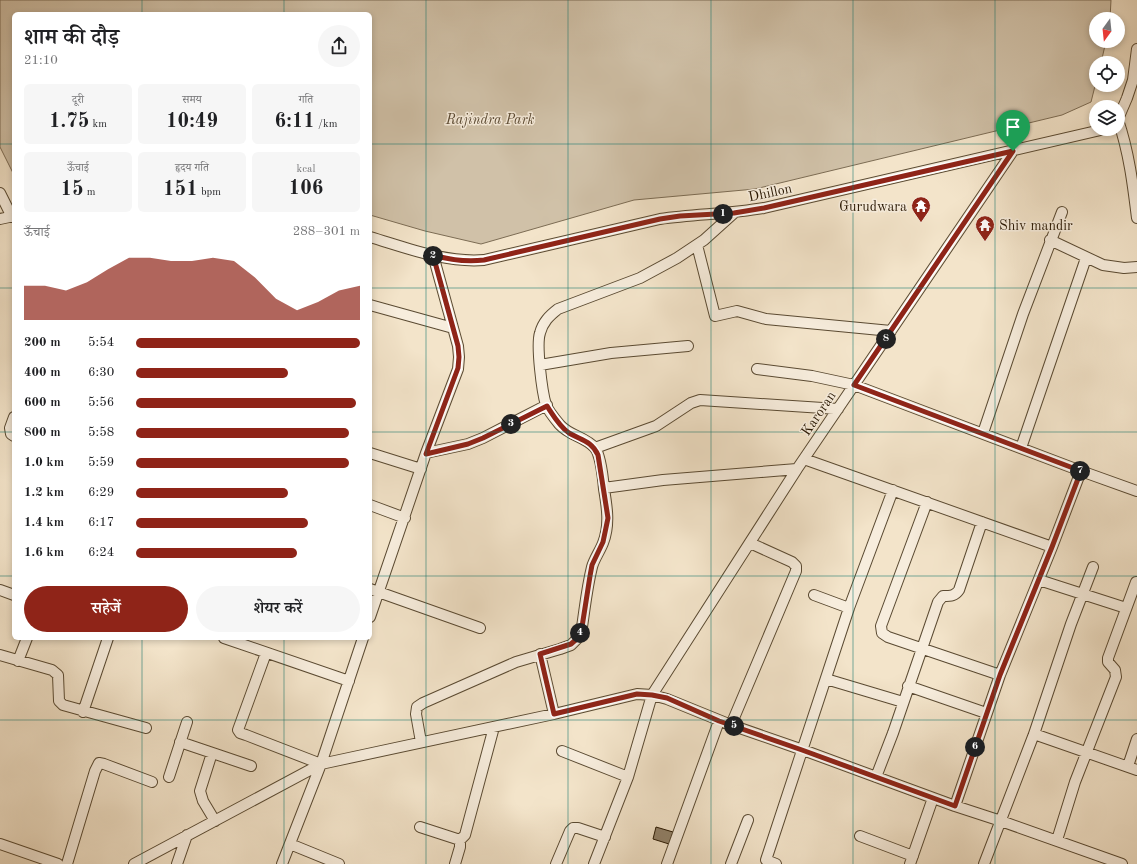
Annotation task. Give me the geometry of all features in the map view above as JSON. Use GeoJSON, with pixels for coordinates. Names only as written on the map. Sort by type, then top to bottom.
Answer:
{"type":"FeatureCollection","features":[{"type":"Feature","properties":{"kind":"street"},"geometry":{"type":"LineString","coordinates":[[1125,103],[1133,80],[1137,49]]}},
{"type":"Feature","properties":{"kind":"street","name":"Dhillon"},"geometry":{"type":"LineString","coordinates":[[372,238],[448,259],[467,262],[484,260],[660,219],[680,216],[734,213],[764,208],[1089,133]]}},
{"type":"Feature","properties":{"kind":"street"},"geometry":{"type":"LineString","coordinates":[[1123,136],[1132,177],[1137,218]]}},
{"type":"Feature","properties":{"kind":"street","name":"Karoran"},"geometry":{"type":"LineString","coordinates":[[594,864],[628,777],[652,695],[804,459],[1013,151]]}},
{"type":"Feature","properties":{"kind":"street"},"geometry":{"type":"LineString","coordinates":[[0,193],[12,214]]}},
{"type":"Feature","properties":{"kind":"street"},"geometry":{"type":"LineString","coordinates":[[984,433],[1023,314],[1050,240],[1062,212]]}},
{"type":"Feature","properties":{"kind":"street"},"geometry":{"type":"LineString","coordinates":[[421,742],[416,714],[418,707],[423,702],[516,662],[571,644],[579,637],[582,627],[592,565],[603,542],[608,518],[596,448],[589,442],[568,433],[560,425],[547,406],[540,365],[540,334],[544,323],[558,309],[640,278],[677,258],[697,245],[734,213]]}},
{"type":"Feature","properties":{"kind":"street"},"geometry":{"type":"LineString","coordinates":[[0,219],[12,216]]}},
{"type":"Feature","properties":{"kind":"street"},"geometry":{"type":"LineString","coordinates":[[1050,240],[1103,266],[1114,268],[1137,267]]}},
{"type":"Feature","properties":{"kind":"street"},"geometry":{"type":"LineString","coordinates":[[697,245],[715,316],[737,311],[766,319],[891,331]]}},
{"type":"Feature","properties":{"kind":"street"},"geometry":{"type":"LineString","coordinates":[[372,604],[374,590],[405,518],[426,454],[458,368],[458,346],[433,255]]}},
{"type":"Feature","properties":{"kind":"street"},"geometry":{"type":"LineString","coordinates":[[1021,448],[1086,258]]}},
{"type":"Feature","properties":{"kind":"street"},"geometry":{"type":"LineString","coordinates":[[372,306],[453,328]]}},
{"type":"Feature","properties":{"kind":"street"},"geometry":{"type":"LineString","coordinates":[[540,365],[611,352],[688,346]]}},
{"type":"Feature","properties":{"kind":"street"},"geometry":{"type":"LineString","coordinates":[[757,369],[812,376],[854,385],[1137,491]]}},
{"type":"Feature","properties":{"kind":"street"},"geometry":{"type":"LineString","coordinates":[[596,448],[656,426],[691,403],[700,400],[838,409]]}},
{"type":"Feature","properties":{"kind":"street"},"geometry":{"type":"LineString","coordinates":[[426,454],[468,444],[547,406]]}},
{"type":"Feature","properties":{"kind":"street"},"geometry":{"type":"LineString","coordinates":[[12,422],[10,428],[12,435]]}},
{"type":"Feature","properties":{"kind":"street"},"geometry":{"type":"LineString","coordinates":[[372,454],[421,469]]}},
{"type":"Feature","properties":{"kind":"street"},"geometry":{"type":"LineString","coordinates":[[804,459],[1052,547]]}},
{"type":"Feature","properties":{"kind":"street"},"geometry":{"type":"LineString","coordinates":[[604,488],[663,480],[798,470]]}},
{"type":"Feature","properties":{"kind":"street"},"geometry":{"type":"LineString","coordinates":[[955,806],[986,712],[1081,471]]}},
{"type":"Feature","properties":{"kind":"street"},"geometry":{"type":"LineString","coordinates":[[776,864],[766,862],[849,608],[893,490]]}},
{"type":"Feature","properties":{"kind":"street"},"geometry":{"type":"LineString","coordinates":[[927,502],[881,626],[882,633],[888,637],[922,647],[1000,675]]}},
{"type":"Feature","properties":{"kind":"street"},"geometry":{"type":"LineString","coordinates":[[372,506],[405,518]]}},
{"type":"Feature","properties":{"kind":"street"},"geometry":{"type":"LineString","coordinates":[[876,777],[940,598],[943,596],[952,596],[959,590],[982,522]]}},
{"type":"Feature","properties":{"kind":"street"},"geometry":{"type":"LineString","coordinates":[[731,725],[796,571],[796,566],[792,562],[750,543]]}},
{"type":"Feature","properties":{"kind":"street"},"geometry":{"type":"LineString","coordinates":[[984,864],[1034,734],[1071,624],[1093,567]]}},
{"type":"Feature","properties":{"kind":"street"},"geometry":{"type":"LineString","coordinates":[[1039,580],[1126,608]]}},
{"type":"Feature","properties":{"kind":"street"},"geometry":{"type":"LineString","coordinates":[[1057,840],[1075,782],[1088,753],[1116,677],[1115,670],[1108,662],[1108,658],[1137,581]]}},
{"type":"Feature","properties":{"kind":"street"},"geometry":{"type":"LineString","coordinates":[[0,590],[12,594]]}},
{"type":"Feature","properties":{"kind":"street"},"geometry":{"type":"LineString","coordinates":[[374,590],[480,628]]}},
{"type":"Feature","properties":{"kind":"street"},"geometry":{"type":"LineString","coordinates":[[814,594],[849,608]]}},
{"type":"Feature","properties":{"kind":"street"},"geometry":{"type":"LineString","coordinates":[[18,661],[26,640]]}},
{"type":"Feature","properties":{"kind":"street"},"geometry":{"type":"LineString","coordinates":[[83,712],[107,640]]}},
{"type":"Feature","properties":{"kind":"street"},"geometry":{"type":"LineString","coordinates":[[230,640],[349,682]]}},
{"type":"Feature","properties":{"kind":"street"},"geometry":{"type":"LineString","coordinates":[[282,864],[321,764],[362,640]]}},
{"type":"Feature","properties":{"kind":"street"},"geometry":{"type":"LineString","coordinates":[[266,653],[238,730],[246,735],[321,764]]}},
{"type":"Feature","properties":{"kind":"street"},"geometry":{"type":"LineString","coordinates":[[540,654],[554,714]]}},
{"type":"Feature","properties":{"kind":"street"},"geometry":{"type":"LineString","coordinates":[[0,655],[52,670],[58,675],[59,701],[63,705],[83,712],[146,728]]}},
{"type":"Feature","properties":{"kind":"street"},"geometry":{"type":"LineString","coordinates":[[826,679],[903,702]]}},
{"type":"Feature","properties":{"kind":"street"},"geometry":{"type":"LineString","coordinates":[[908,686],[986,712]]}},
{"type":"Feature","properties":{"kind":"street"},"geometry":{"type":"LineString","coordinates":[[134,864],[321,764],[554,714],[637,694],[667,698],[719,721],[955,806],[1057,840],[1120,864]]}},
{"type":"Feature","properties":{"kind":"street"},"geometry":{"type":"LineString","coordinates":[[667,864],[719,721]]}},
{"type":"Feature","properties":{"kind":"street"},"geometry":{"type":"LineString","coordinates":[[168,777],[187,722]]}},
{"type":"Feature","properties":{"kind":"street"},"geometry":{"type":"LineString","coordinates":[[455,864],[460,847],[460,840],[465,835],[494,727]]}},
{"type":"Feature","properties":{"kind":"street"},"geometry":{"type":"LineString","coordinates":[[1034,734],[1132,768],[1137,739]]}},
{"type":"Feature","properties":{"kind":"street"},"geometry":{"type":"LineString","coordinates":[[180,742],[251,766]]}},
{"type":"Feature","properties":{"kind":"street"},"geometry":{"type":"LineString","coordinates":[[562,751],[628,777]]}},
{"type":"Feature","properties":{"kind":"street"},"geometry":{"type":"LineString","coordinates":[[212,753],[200,791],[203,801],[215,821]]}},
{"type":"Feature","properties":{"kind":"street"},"geometry":{"type":"LineString","coordinates":[[67,864],[99,763],[152,782]]}},
{"type":"Feature","properties":{"kind":"street"},"geometry":{"type":"LineString","coordinates":[[860,836],[911,860],[933,798]]}},
{"type":"Feature","properties":{"kind":"street"},"geometry":{"type":"LineString","coordinates":[[732,864],[748,820]]}},
{"type":"Feature","properties":{"kind":"street"},"geometry":{"type":"LineString","coordinates":[[420,827],[460,840]]}},
{"type":"Feature","properties":{"kind":"street"},"geometry":{"type":"LineString","coordinates":[[556,864],[570,831],[573,828],[578,828],[605,837]]}},
{"type":"Feature","properties":{"kind":"street"},"geometry":{"type":"LineString","coordinates":[[177,864],[187,835]]}},
{"type":"Feature","properties":{"kind":"street"},"geometry":{"type":"LineString","coordinates":[[0,844],[58,864]]}},
{"type":"Feature","properties":{"kind":"street"},"geometry":{"type":"LineString","coordinates":[[290,844],[339,864]]}},
{"type":"Feature","properties":{"kind":"green space","name":"Rajindra Park"},"geometry":{"type":"Polygon","coordinates":[[[0,0],[1111,0],[1110,12],[1089,12],[1089,48],[1104,48],[1103,56],[1089,56],[1089,92],[1094,92],[1092,100],[1089,100],[1089,103],[1062,115],[755,189],[634,200],[481,244],[425,231],[372,216],[372,12],[12,12],[12,171],[0,147],[0,0]]]}},
{"type":"Feature","properties":{"kind":"building"},"geometry":{"type":"Polygon","coordinates":[[[656,827],[673,832],[669,844],[653,839],[656,827]]]}},
{"type":"Feature","properties":{"kind":"place","name":"Gurudwara"},"geometry":{"type":"Point","coordinates":[921,223]}},
{"type":"Feature","properties":{"kind":"place","name":"Shiv mandir"},"geometry":{"type":"Point","coordinates":[985,242]}},
{"type":"Feature","properties":{"kind":"route"},"geometry":{"type":"LineString","coordinates":[[1013,151],[854,385],[1081,471],[986,712],[955,806],[719,721],[667,698],[637,694],[554,714],[540,654],[560,649],[571,644],[579,637],[582,627],[592,565],[603,542],[608,518],[598,455],[596,448],[589,442],[568,433],[553,416],[547,406],[468,444],[426,454],[458,368],[459,357],[458,346],[433,255],[467,262],[484,260],[643,222],[680,216],[734,213],[764,208],[1013,151]]}}]}
